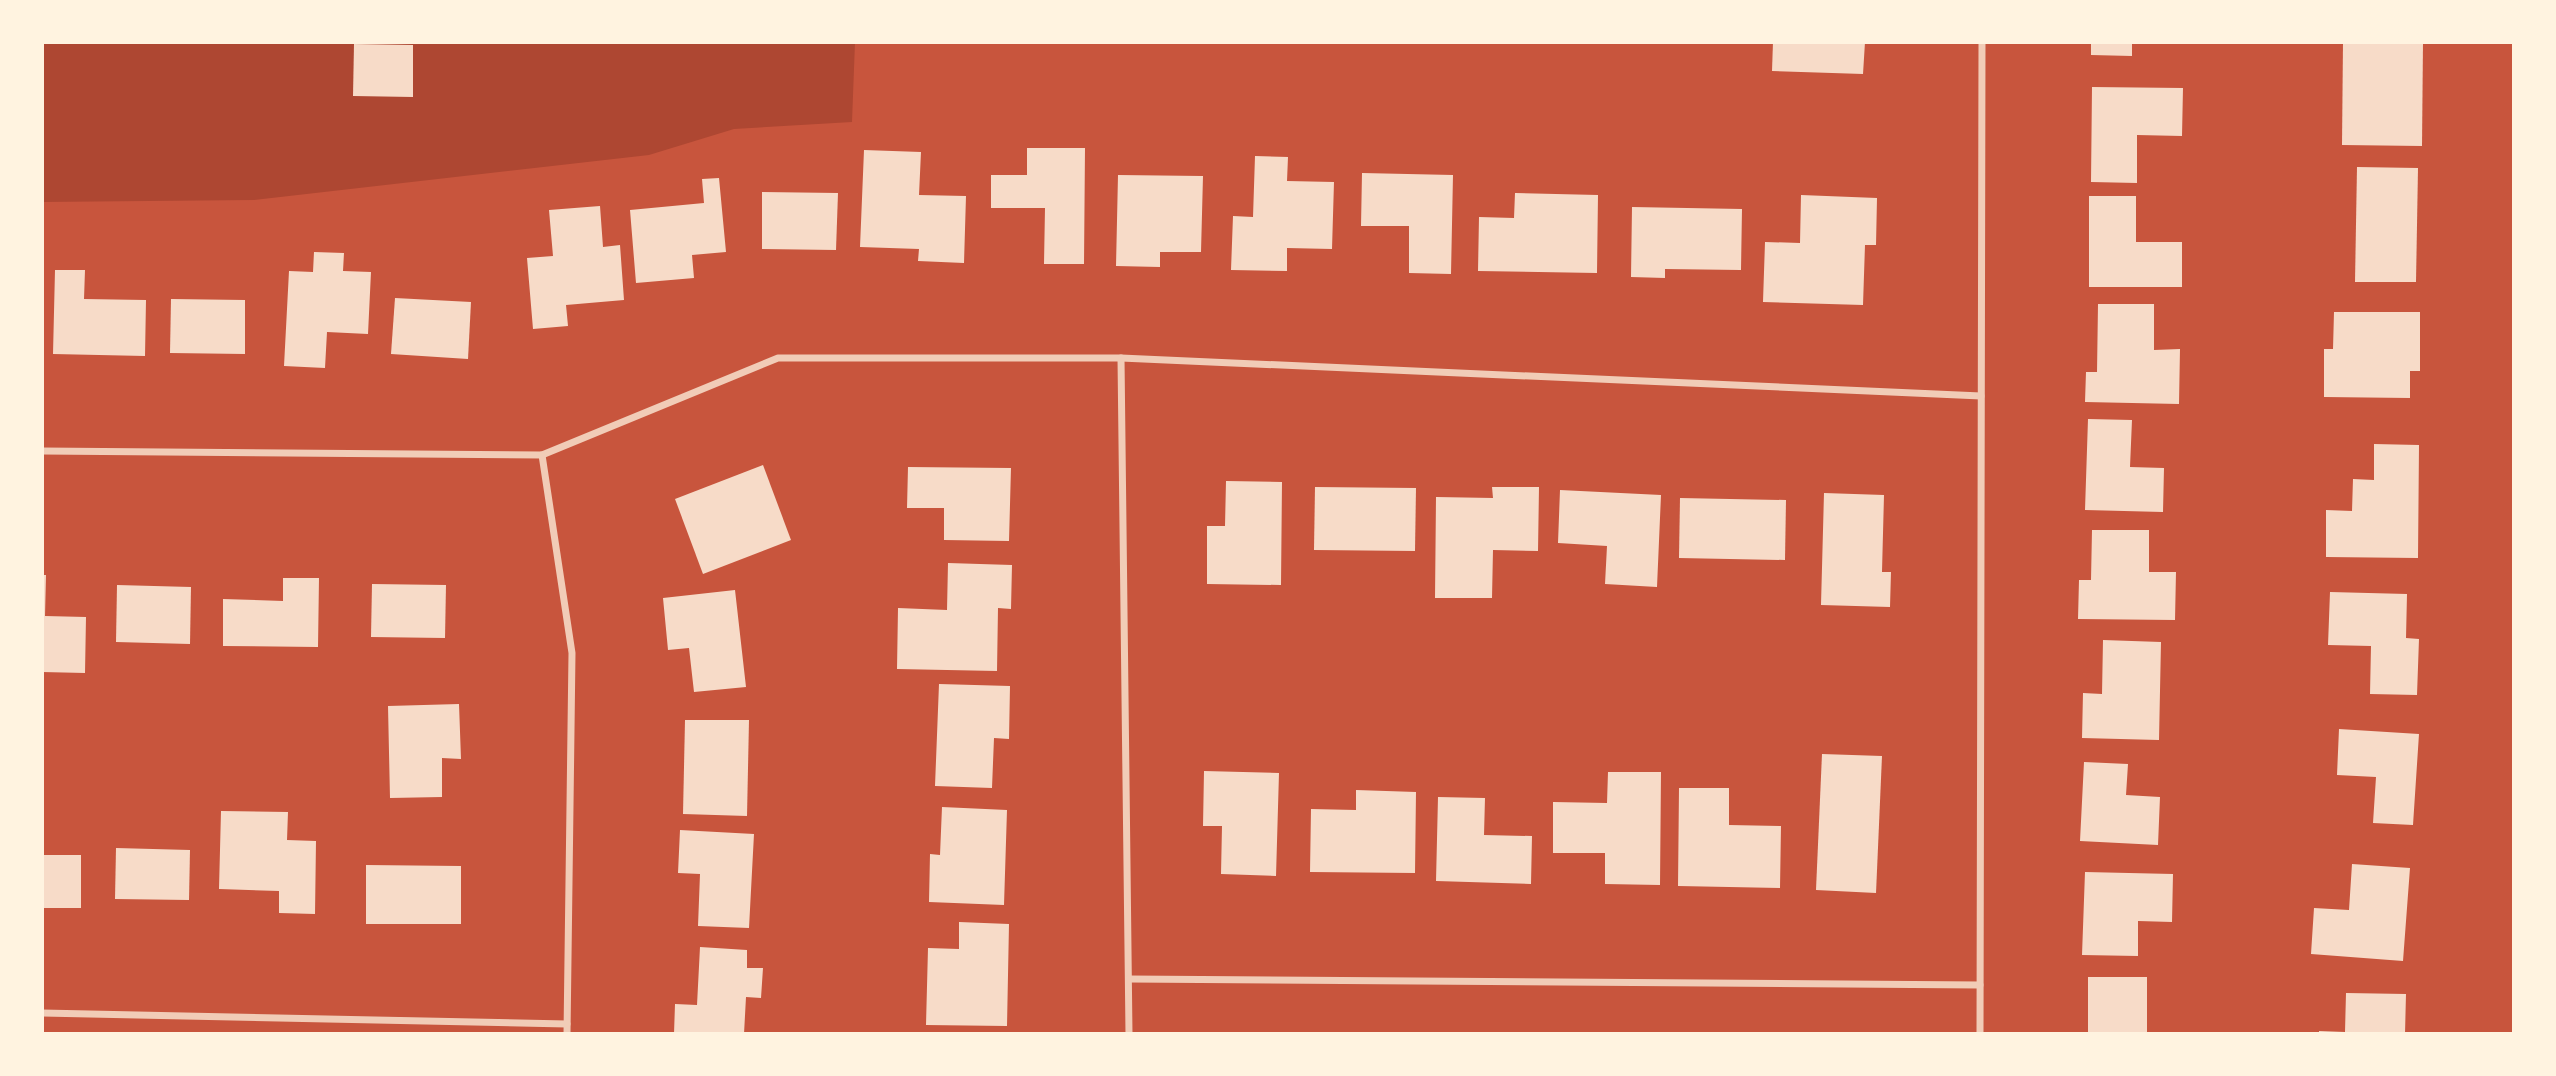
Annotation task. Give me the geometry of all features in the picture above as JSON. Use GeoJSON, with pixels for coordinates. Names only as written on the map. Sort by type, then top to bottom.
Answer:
{"type":"FeatureCollection","features":[{"type":"Feature","properties":{"kind":"street"},"geometry":{"type":"LineString","coordinates":[[1980,1034],[1982,42]]}},
{"type":"Feature","properties":{"kind":"street"},"geometry":{"type":"LineString","coordinates":[[42,451],[542,455],[778,358],[1121,358],[1980,396]]}},
{"type":"Feature","properties":{"kind":"street"},"geometry":{"type":"LineString","coordinates":[[1121,358],[1129,1034]]}},
{"type":"Feature","properties":{"kind":"street"},"geometry":{"type":"LineString","coordinates":[[542,455],[572,653],[567,1034]]}},
{"type":"Feature","properties":{"kind":"street"},"geometry":{"type":"LineString","coordinates":[[1129,979],[1980,985]]}},
{"type":"Feature","properties":{"kind":"street"},"geometry":{"type":"LineString","coordinates":[[42,1013],[567,1024]]}},
{"type":"Feature","properties":{"kind":"shaded area"},"geometry":{"type":"Polygon","coordinates":[[[42,42],[855,42],[852,122],[734,129],[649,155],[254,200],[42,202],[42,42]]]}},
{"type":"Feature","properties":{"kind":"building"},"geometry":{"type":"Polygon","coordinates":[[[1773,42],[1865,42],[1863,74],[1772,71],[1773,42]]]}},
{"type":"Feature","properties":{"kind":"building"},"geometry":{"type":"Polygon","coordinates":[[[2091,42],[2132,42],[2132,56],[2091,55],[2091,42]]]}},
{"type":"Feature","properties":{"kind":"building"},"geometry":{"type":"Polygon","coordinates":[[[2343,42],[2423,42],[2422,146],[2342,145],[2343,42]]]}},
{"type":"Feature","properties":{"kind":"building"},"geometry":{"type":"Polygon","coordinates":[[[354,44],[413,45],[413,97],[353,96],[354,44]]]}},
{"type":"Feature","properties":{"kind":"building"},"geometry":{"type":"Polygon","coordinates":[[[2092,87],[2183,88],[2182,136],[2137,135],[2137,183],[2091,182],[2092,87]]]}},
{"type":"Feature","properties":{"kind":"building"},"geometry":{"type":"Polygon","coordinates":[[[1027,148],[1085,148],[1084,264],[1044,264],[1045,208],[991,208],[991,175],[1027,175],[1027,148]]]}},
{"type":"Feature","properties":{"kind":"building"},"geometry":{"type":"Polygon","coordinates":[[[864,150],[921,152],[919,195],[966,196],[964,263],[918,261],[919,249],[860,247],[864,150]]]}},
{"type":"Feature","properties":{"kind":"building"},"geometry":{"type":"Polygon","coordinates":[[[1255,156],[1288,157],[1287,181],[1334,182],[1332,249],[1287,248],[1287,271],[1231,270],[1233,216],[1253,217],[1255,156]]]}},
{"type":"Feature","properties":{"kind":"building"},"geometry":{"type":"Polygon","coordinates":[[[2357,167],[2418,168],[2416,282],[2355,282],[2357,167]]]}},
{"type":"Feature","properties":{"kind":"building"},"geometry":{"type":"Polygon","coordinates":[[[1362,173],[1453,175],[1451,274],[1409,273],[1409,226],[1361,226],[1362,173]]]}},
{"type":"Feature","properties":{"kind":"building"},"geometry":{"type":"Polygon","coordinates":[[[1118,175],[1203,176],[1201,252],[1160,252],[1160,267],[1116,266],[1118,175]]]}},
{"type":"Feature","properties":{"kind":"building"},"geometry":{"type":"Polygon","coordinates":[[[719,178],[726,252],[692,255],[694,278],[636,283],[630,210],[704,203],[702,179],[719,178]]]}},
{"type":"Feature","properties":{"kind":"building"},"geometry":{"type":"Polygon","coordinates":[[[762,192],[838,193],[836,250],[762,249],[762,192]]]}},
{"type":"Feature","properties":{"kind":"building"},"geometry":{"type":"Polygon","coordinates":[[[1515,193],[1598,195],[1597,273],[1478,271],[1479,217],[1514,218],[1515,193]]]}},
{"type":"Feature","properties":{"kind":"building"},"geometry":{"type":"Polygon","coordinates":[[[1801,195],[1877,198],[1876,245],[1865,245],[1863,305],[1763,302],[1765,242],[1800,243],[1801,195]]]}},
{"type":"Feature","properties":{"kind":"building"},"geometry":{"type":"Polygon","coordinates":[[[2089,196],[2136,196],[2136,242],[2182,242],[2182,287],[2089,287],[2089,196]]]}},
{"type":"Feature","properties":{"kind":"building"},"geometry":{"type":"Polygon","coordinates":[[[600,206],[603,247],[620,245],[624,300],[566,305],[568,326],[533,329],[527,258],[553,256],[549,210],[600,206]]]}},
{"type":"Feature","properties":{"kind":"building"},"geometry":{"type":"Polygon","coordinates":[[[1632,207],[1742,209],[1741,270],[1665,269],[1665,278],[1631,277],[1632,207]]]}},
{"type":"Feature","properties":{"kind":"building"},"geometry":{"type":"Polygon","coordinates":[[[314,252],[344,253],[343,271],[371,272],[368,334],[327,332],[325,368],[284,366],[289,271],[313,272],[314,252]]]}},
{"type":"Feature","properties":{"kind":"building"},"geometry":{"type":"Polygon","coordinates":[[[55,270],[85,270],[84,299],[146,300],[145,356],[53,354],[55,270]]]}},
{"type":"Feature","properties":{"kind":"building"},"geometry":{"type":"Polygon","coordinates":[[[395,298],[471,302],[468,359],[391,354],[395,298]]]}},
{"type":"Feature","properties":{"kind":"building"},"geometry":{"type":"Polygon","coordinates":[[[171,299],[245,300],[245,354],[170,353],[171,299]]]}},
{"type":"Feature","properties":{"kind":"building"},"geometry":{"type":"Polygon","coordinates":[[[2098,304],[2154,304],[2154,350],[2180,349],[2179,404],[2085,402],[2086,372],[2097,372],[2098,304]]]}},
{"type":"Feature","properties":{"kind":"building"},"geometry":{"type":"Polygon","coordinates":[[[2334,312],[2420,312],[2420,371],[2410,371],[2410,398],[2324,397],[2324,349],[2333,349],[2334,312]]]}},
{"type":"Feature","properties":{"kind":"building"},"geometry":{"type":"Polygon","coordinates":[[[2088,419],[2132,420],[2130,467],[2164,468],[2163,512],[2085,510],[2088,419]]]}},
{"type":"Feature","properties":{"kind":"building"},"geometry":{"type":"Polygon","coordinates":[[[2374,444],[2419,445],[2418,558],[2326,557],[2326,510],[2352,511],[2353,479],[2374,480],[2374,444]]]}},
{"type":"Feature","properties":{"kind":"building"},"geometry":{"type":"Polygon","coordinates":[[[763,465],[791,540],[703,574],[675,499],[763,465]]]}},
{"type":"Feature","properties":{"kind":"building"},"geometry":{"type":"Polygon","coordinates":[[[908,467],[1011,468],[1009,541],[944,540],[944,508],[907,508],[908,467]]]}},
{"type":"Feature","properties":{"kind":"building"},"geometry":{"type":"Polygon","coordinates":[[[1226,481],[1282,482],[1281,585],[1207,584],[1207,526],[1225,526],[1226,481]]]}},
{"type":"Feature","properties":{"kind":"building"},"geometry":{"type":"Polygon","coordinates":[[[1315,487],[1416,488],[1415,551],[1314,550],[1315,487]]]}},
{"type":"Feature","properties":{"kind":"building"},"geometry":{"type":"Polygon","coordinates":[[[1492,487],[1539,487],[1538,551],[1493,550],[1492,598],[1435,598],[1436,497],[1493,498],[1492,487]]]}},
{"type":"Feature","properties":{"kind":"building"},"geometry":{"type":"Polygon","coordinates":[[[1560,490],[1661,495],[1657,587],[1605,584],[1607,546],[1558,543],[1560,490]]]}},
{"type":"Feature","properties":{"kind":"building"},"geometry":{"type":"Polygon","coordinates":[[[1824,493],[1884,495],[1882,572],[1891,572],[1890,607],[1821,605],[1824,493]]]}},
{"type":"Feature","properties":{"kind":"building"},"geometry":{"type":"Polygon","coordinates":[[[1680,498],[1786,500],[1785,560],[1679,558],[1680,498]]]}},
{"type":"Feature","properties":{"kind":"building"},"geometry":{"type":"Polygon","coordinates":[[[2092,530],[2149,530],[2149,572],[2176,572],[2175,620],[2078,619],[2079,580],[2091,580],[2092,530]]]}},
{"type":"Feature","properties":{"kind":"building"},"geometry":{"type":"Polygon","coordinates":[[[948,563],[1012,565],[1011,609],[998,608],[997,671],[897,669],[898,608],[947,610],[948,563]]]}},
{"type":"Feature","properties":{"kind":"building"},"geometry":{"type":"Polygon","coordinates":[[[42,575],[46,575],[45,616],[86,617],[85,673],[42,672],[42,575]]]}},
{"type":"Feature","properties":{"kind":"building"},"geometry":{"type":"Polygon","coordinates":[[[283,578],[319,578],[318,647],[223,646],[223,599],[283,601],[283,578]]]}},
{"type":"Feature","properties":{"kind":"building"},"geometry":{"type":"Polygon","coordinates":[[[372,584],[446,585],[445,638],[371,637],[372,584]]]}},
{"type":"Feature","properties":{"kind":"building"},"geometry":{"type":"Polygon","coordinates":[[[117,585],[191,587],[190,644],[116,642],[117,585]]]}},
{"type":"Feature","properties":{"kind":"building"},"geometry":{"type":"Polygon","coordinates":[[[735,590],[746,687],[694,692],[689,648],[668,650],[663,598],[735,590]]]}},
{"type":"Feature","properties":{"kind":"building"},"geometry":{"type":"Polygon","coordinates":[[[2330,592],[2407,594],[2406,638],[2419,639],[2417,695],[2370,694],[2371,646],[2328,645],[2330,592]]]}},
{"type":"Feature","properties":{"kind":"building"},"geometry":{"type":"Polygon","coordinates":[[[2103,640],[2161,642],[2159,740],[2082,738],[2083,693],[2102,694],[2103,640]]]}},
{"type":"Feature","properties":{"kind":"building"},"geometry":{"type":"Polygon","coordinates":[[[939,684],[1010,686],[1009,739],[994,738],[992,788],[935,786],[939,684]]]}},
{"type":"Feature","properties":{"kind":"building"},"geometry":{"type":"Polygon","coordinates":[[[459,704],[461,759],[442,758],[442,797],[390,798],[388,706],[459,704]]]}},
{"type":"Feature","properties":{"kind":"building"},"geometry":{"type":"Polygon","coordinates":[[[685,720],[749,720],[747,816],[683,814],[685,720]]]}},
{"type":"Feature","properties":{"kind":"building"},"geometry":{"type":"Polygon","coordinates":[[[2339,729],[2419,734],[2413,825],[2373,823],[2376,777],[2337,775],[2339,729]]]}},
{"type":"Feature","properties":{"kind":"building"},"geometry":{"type":"Polygon","coordinates":[[[1822,754],[1882,756],[1876,893],[1816,890],[1822,754]]]}},
{"type":"Feature","properties":{"kind":"building"},"geometry":{"type":"Polygon","coordinates":[[[2084,762],[2128,764],[2126,795],[2160,797],[2158,845],[2080,841],[2084,762]]]}},
{"type":"Feature","properties":{"kind":"building"},"geometry":{"type":"Polygon","coordinates":[[[1204,771],[1279,773],[1276,876],[1221,874],[1222,826],[1203,826],[1204,771]]]}},
{"type":"Feature","properties":{"kind":"building"},"geometry":{"type":"Polygon","coordinates":[[[1608,772],[1661,772],[1660,885],[1605,884],[1605,853],[1553,853],[1553,802],[1607,803],[1608,772]]]}},
{"type":"Feature","properties":{"kind":"building"},"geometry":{"type":"Polygon","coordinates":[[[1679,788],[1729,788],[1729,825],[1781,826],[1780,888],[1678,886],[1679,788]]]}},
{"type":"Feature","properties":{"kind":"building"},"geometry":{"type":"Polygon","coordinates":[[[1356,790],[1416,792],[1415,873],[1310,872],[1311,809],[1356,810],[1356,790]]]}},
{"type":"Feature","properties":{"kind":"building"},"geometry":{"type":"Polygon","coordinates":[[[1438,797],[1485,798],[1484,835],[1532,836],[1531,884],[1436,881],[1438,797]]]}},
{"type":"Feature","properties":{"kind":"building"},"geometry":{"type":"Polygon","coordinates":[[[942,807],[1007,810],[1004,905],[929,902],[930,854],[940,855],[942,807]]]}},
{"type":"Feature","properties":{"kind":"building"},"geometry":{"type":"Polygon","coordinates":[[[221,811],[288,812],[287,840],[316,841],[315,914],[279,913],[279,891],[219,889],[221,811]]]}},
{"type":"Feature","properties":{"kind":"building"},"geometry":{"type":"Polygon","coordinates":[[[680,830],[754,834],[749,928],[698,926],[700,874],[678,873],[680,830]]]}},
{"type":"Feature","properties":{"kind":"building"},"geometry":{"type":"Polygon","coordinates":[[[116,848],[190,850],[189,900],[115,899],[116,848]]]}},
{"type":"Feature","properties":{"kind":"building"},"geometry":{"type":"Polygon","coordinates":[[[42,855],[81,855],[81,908],[42,908],[42,855]]]}},
{"type":"Feature","properties":{"kind":"building"},"geometry":{"type":"Polygon","coordinates":[[[2352,864],[2410,868],[2403,961],[2311,954],[2314,908],[2349,910],[2352,864]]]}},
{"type":"Feature","properties":{"kind":"building"},"geometry":{"type":"Polygon","coordinates":[[[366,865],[461,866],[461,924],[366,924],[366,865]]]}},
{"type":"Feature","properties":{"kind":"building"},"geometry":{"type":"Polygon","coordinates":[[[2085,872],[2173,874],[2172,922],[2138,921],[2138,956],[2082,955],[2085,872]]]}},
{"type":"Feature","properties":{"kind":"building"},"geometry":{"type":"Polygon","coordinates":[[[959,922],[1009,924],[1007,1026],[926,1025],[928,948],[959,949],[959,922]]]}},
{"type":"Feature","properties":{"kind":"building"},"geometry":{"type":"Polygon","coordinates":[[[700,947],[747,950],[747,968],[763,968],[761,998],[746,997],[744,1034],[674,1034],[675,1004],[697,1005],[700,947]]]}},
{"type":"Feature","properties":{"kind":"building"},"geometry":{"type":"Polygon","coordinates":[[[2088,977],[2147,977],[2147,1034],[2088,1034],[2088,977]]]}},
{"type":"Feature","properties":{"kind":"building"},"geometry":{"type":"Polygon","coordinates":[[[2346,993],[2406,994],[2405,1034],[2319,1034],[2319,1031],[2345,1032],[2346,993]]]}}]}
